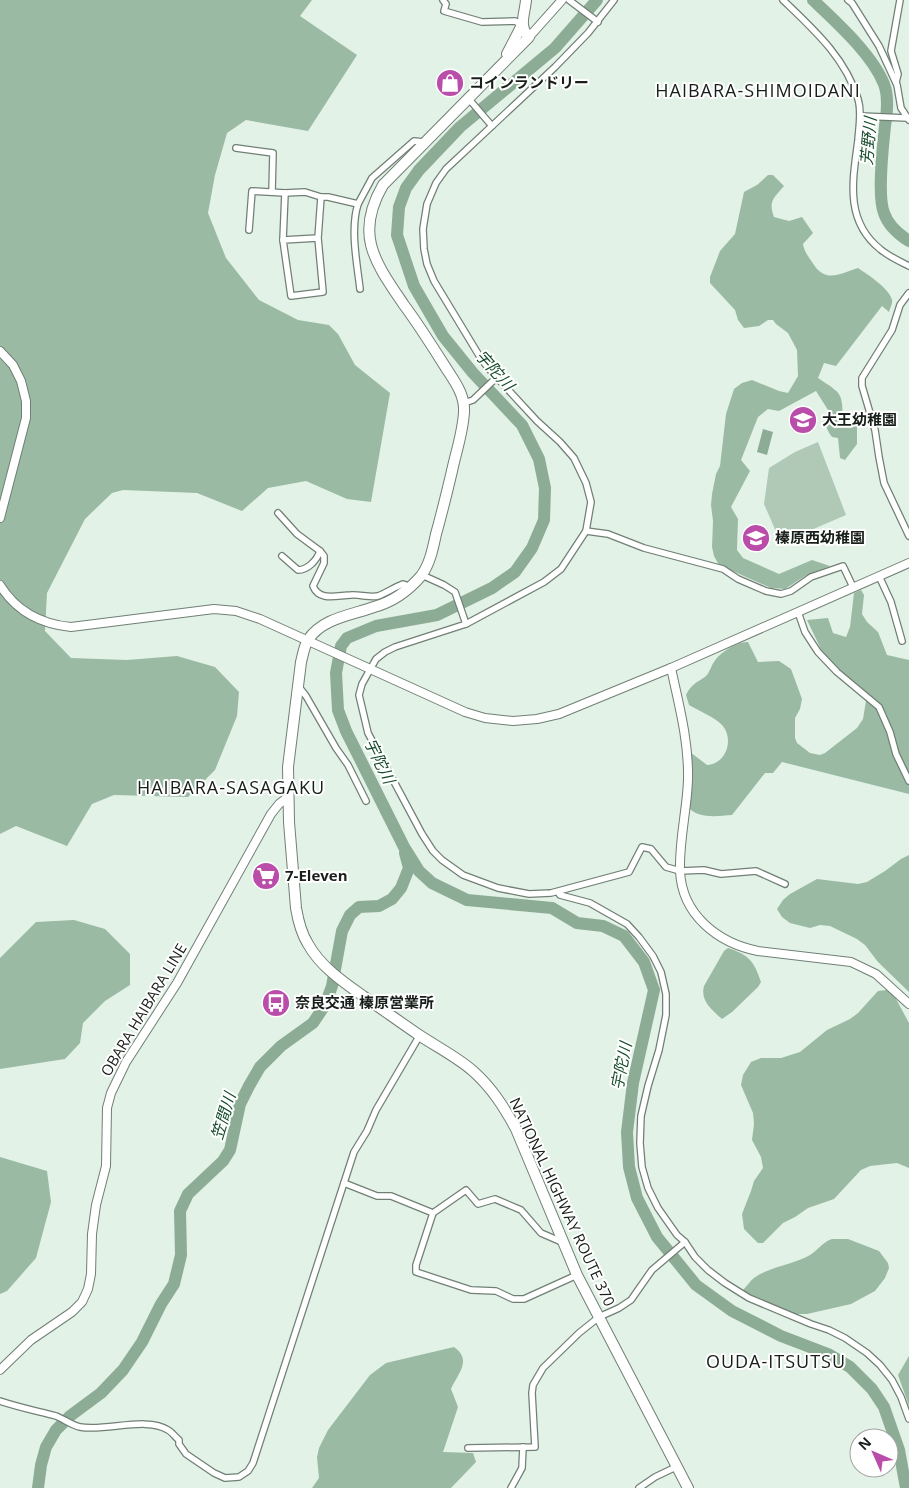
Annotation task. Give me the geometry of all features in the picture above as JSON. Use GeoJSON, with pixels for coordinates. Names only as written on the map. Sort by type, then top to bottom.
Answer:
{"type":"FeatureCollection","features":[{"type":"Feature","properties":{"kind":"highway"},"geometry":{"type":"LineString","coordinates":[[497,70],[522,24],[526,0]]}},
{"type":"Feature","properties":{"kind":"highway"},"geometry":{"type":"LineString","coordinates":[[522,24],[524,32],[529,37]]}},
{"type":"Feature","properties":{"kind":"highway","name":"NATIONAL HIGHWAY ROUTE 370"},"geometry":{"type":"LineString","coordinates":[[529,37],[470,100],[424,142],[383,184],[370,214],[369,235],[379,268],[424,334],[462,395],[469,401],[429,561],[422,575],[391,600],[376,607],[343,616],[327,623],[314,633],[308,641],[301,662],[288,766],[292,870],[298,922],[313,952],[333,974],[473,1070],[504,1106],[516,1129],[577,1275],[688,1488]]}},
{"type":"Feature","properties":{"kind":"street"},"geometry":{"type":"LineString","coordinates":[[443,0],[446,4],[444,12],[482,22],[515,21],[522,24]]}},
{"type":"Feature","properties":{"kind":"street"},"geometry":{"type":"LineString","coordinates":[[529,37],[562,0]]}},
{"type":"Feature","properties":{"kind":"street"},"geometry":{"type":"LineString","coordinates":[[614,0],[555,67],[446,169],[436,183],[427,204],[423,230],[427,264],[434,281],[480,357],[496,378],[574,458],[586,483],[591,502],[586,531],[561,569],[544,582],[465,621],[395,647],[380,656],[368,668],[359,695],[368,733],[422,834],[433,851],[442,860],[463,874],[498,888],[529,894],[558,892],[629,872],[642,847],[651,849],[666,866],[680,872],[704,870],[721,874],[756,871],[786,884]]}},
{"type":"Feature","properties":{"kind":"street"},"geometry":{"type":"LineString","coordinates":[[783,0],[823,40],[839,60],[849,78],[864,116],[852,184],[854,210],[858,222],[871,242],[909,266]]}},
{"type":"Feature","properties":{"kind":"street"},"geometry":{"type":"LineString","coordinates":[[848,0],[852,3],[879,46],[896,82],[901,108],[908,119]]}},
{"type":"Feature","properties":{"kind":"street"},"geometry":{"type":"LineString","coordinates":[[896,82],[898,74],[891,51],[900,0]]}},
{"type":"Feature","properties":{"kind":"street"},"geometry":{"type":"LineString","coordinates":[[571,2],[597,21]]}},
{"type":"Feature","properties":{"kind":"street"},"geometry":{"type":"LineString","coordinates":[[470,100],[491,125]]}},
{"type":"Feature","properties":{"kind":"street"},"geometry":{"type":"LineString","coordinates":[[864,116],[908,119]]}},
{"type":"Feature","properties":{"kind":"street"},"geometry":{"type":"LineString","coordinates":[[360,289],[355,232],[355,211],[358,204],[372,178],[414,141],[424,142]]}},
{"type":"Feature","properties":{"kind":"street"},"geometry":{"type":"LineString","coordinates":[[236,148],[273,153],[272,192]]}},
{"type":"Feature","properties":{"kind":"street"},"geometry":{"type":"LineString","coordinates":[[249,230],[252,191],[305,192],[358,204]]}},
{"type":"Feature","properties":{"kind":"street"},"geometry":{"type":"LineString","coordinates":[[285,193],[283,240],[290,296],[323,292],[318,238],[321,197]]}},
{"type":"Feature","properties":{"kind":"street"},"geometry":{"type":"LineString","coordinates":[[283,240],[318,238]]}},
{"type":"Feature","properties":{"kind":"street"},"geometry":{"type":"LineString","coordinates":[[909,293],[900,305],[892,330],[862,378],[862,386],[875,430],[884,483],[909,536]]}},
{"type":"Feature","properties":{"kind":"street"},"geometry":{"type":"LineString","coordinates":[[0,351],[13,365],[21,381],[26,401],[26,418],[0,518]]}},
{"type":"Feature","properties":{"kind":"street"},"geometry":{"type":"LineString","coordinates":[[469,401],[496,378]]}},
{"type":"Feature","properties":{"kind":"street"},"geometry":{"type":"LineString","coordinates":[[278,513],[297,534],[324,556],[324,563],[313,586],[315,591],[332,597],[351,594],[377,596],[402,584],[408,588]]}},
{"type":"Feature","properties":{"kind":"street"},"geometry":{"type":"LineString","coordinates":[[586,531],[608,534],[644,548],[723,569],[738,579],[766,591],[781,594],[790,591],[811,577],[843,566],[853,587]]}},
{"type":"Feature","properties":{"kind":"street"},"geometry":{"type":"LineString","coordinates":[[282,556],[298,570],[301,570],[306,569],[320,551]]}},
{"type":"Feature","properties":{"kind":"street"},"geometry":{"type":"LineString","coordinates":[[0,585],[16,604],[32,617],[58,626],[71,627],[214,609],[236,611],[260,619],[465,712],[486,718],[513,721],[537,719],[559,714],[670,668],[909,563]]}},
{"type":"Feature","properties":{"kind":"street"},"geometry":{"type":"LineString","coordinates":[[422,575],[455,592],[465,621]]}},
{"type":"Feature","properties":{"kind":"street"},"geometry":{"type":"LineString","coordinates":[[879,576],[891,602],[902,641]]}},
{"type":"Feature","properties":{"kind":"street"},"geometry":{"type":"LineString","coordinates":[[798,612],[805,632],[818,652],[837,672],[879,707],[890,732],[896,754],[909,780]]}},
{"type":"Feature","properties":{"kind":"street"},"geometry":{"type":"LineString","coordinates":[[670,668],[687,746],[688,780],[681,842],[680,872],[687,898],[695,912],[708,927],[724,939],[744,948],[851,962],[876,974],[909,1004]]}},
{"type":"Feature","properties":{"kind":"street"},"geometry":{"type":"LineString","coordinates":[[299,688],[306,696],[348,765],[366,801]]}},
{"type":"Feature","properties":{"kind":"street","name":"OBARA HAIBARA LINE"},"geometry":{"type":"LineString","coordinates":[[0,1370],[31,1340],[72,1312],[82,1302],[91,1274],[92,1234],[96,1205],[106,1166],[107,1108],[111,1093],[126,1062],[177,983],[271,814],[288,796]]}},
{"type":"Feature","properties":{"kind":"street"},"geometry":{"type":"LineString","coordinates":[[558,892],[560,895],[590,903],[627,924],[653,956],[661,972],[666,994],[666,1015],[659,1050],[640,1116],[642,1167],[648,1188],[658,1208],[695,1256],[708,1270],[725,1283],[748,1298],[829,1330],[845,1338],[867,1354],[880,1365],[892,1380],[909,1419]]}},
{"type":"Feature","properties":{"kind":"street"},"geometry":{"type":"LineString","coordinates":[[0,1401],[58,1417],[69,1424],[82,1427],[156,1425],[167,1429],[179,1440],[179,1444],[186,1454],[214,1473],[225,1478],[239,1477],[248,1471],[253,1463],[354,1152],[420,1035]]}},
{"type":"Feature","properties":{"kind":"street"},"geometry":{"type":"LineString","coordinates":[[344,1183],[376,1196],[391,1196],[433,1213]]}},
{"type":"Feature","properties":{"kind":"street"},"geometry":{"type":"LineString","coordinates":[[565,1244],[541,1233],[521,1210],[495,1199],[478,1204],[466,1190],[433,1213],[416,1266],[416,1272],[471,1290],[496,1291],[513,1299],[524,1299],[577,1275]]}},
{"type":"Feature","properties":{"kind":"street"},"geometry":{"type":"LineString","coordinates":[[468,1448],[535,1447],[532,1393],[543,1368],[578,1332],[599,1317],[631,1300],[652,1270],[684,1242]]}},
{"type":"Feature","properties":{"kind":"street"},"geometry":{"type":"LineString","coordinates":[[511,1488],[522,1468],[523,1447]]}},
{"type":"Feature","properties":{"kind":"street"},"geometry":{"type":"LineString","coordinates":[[639,1488],[655,1477],[676,1467]]}},
{"type":"Feature","properties":{"kind":"shaded area"},"geometry":{"type":"Polygon","coordinates":[[[0,0],[312,0],[300,16],[357,55],[308,131],[246,120],[227,133],[215,175],[208,213],[226,258],[259,300],[298,320],[329,325],[338,334],[355,365],[390,393],[371,502],[347,499],[306,481],[268,488],[242,511],[197,493],[123,490],[112,493],[85,519],[47,593],[45,631],[71,658],[127,660],[177,656],[215,667],[239,692],[237,716],[215,770],[188,797],[114,795],[92,804],[67,846],[16,826],[0,834],[0,0]]]}},
{"type":"Feature","properties":{"kind":"shaded area"},"geometry":{"type":"Polygon","coordinates":[[[768,175],[773,175],[784,186],[772,203],[774,217],[789,221],[802,217],[813,233],[803,244],[805,251],[817,269],[822,273],[833,276],[858,268],[883,287],[892,301],[889,312],[882,306],[836,366],[824,363],[818,378],[838,393],[842,406],[842,425],[857,425],[857,444],[845,460],[840,458],[838,438],[832,437],[828,431],[826,418],[828,410],[816,391],[779,411],[768,409],[758,417],[741,460],[750,471],[731,507],[738,519],[737,550],[743,558],[779,574],[812,560],[830,566],[805,576],[785,589],[771,588],[719,565],[712,547],[712,494],[716,474],[720,466],[726,414],[734,389],[742,383],[752,380],[788,393],[798,376],[797,350],[788,333],[773,320],[768,320],[759,326],[744,328],[738,320],[735,310],[710,283],[710,277],[720,251],[735,234],[744,192],[757,185],[768,175]]]}},
{"type":"Feature","properties":{"kind":"shaded area"},"geometry":{"type":"Polygon","coordinates":[[[763,429],[773,432],[767,455],[757,452],[763,429]]]}},
{"type":"Feature","properties":{"kind":"shaded area"},"geometry":{"type":"Polygon","coordinates":[[[818,442],[846,515],[781,543],[764,504],[769,468],[795,452],[818,442]]]}},
{"type":"Feature","properties":{"kind":"shaded area"},"geometry":{"type":"Polygon","coordinates":[[[861,590],[864,595],[862,614],[867,622],[878,632],[887,655],[909,660],[909,794],[782,762],[773,773],[765,773],[732,815],[709,816],[693,812],[689,808],[690,752],[707,765],[714,764],[723,756],[728,744],[728,738],[720,723],[689,705],[686,695],[693,685],[706,676],[716,659],[724,651],[748,642],[758,662],[779,661],[791,669],[802,699],[800,709],[795,718],[795,738],[797,743],[810,753],[820,755],[825,753],[857,728],[863,719],[867,695],[861,687],[829,666],[807,620],[828,618],[833,633],[846,637],[850,627],[854,593],[861,590]]]}},
{"type":"Feature","properties":{"kind":"shaded area"},"geometry":{"type":"Polygon","coordinates":[[[909,855],[909,992],[878,962],[865,945],[857,939],[830,926],[820,925],[810,928],[790,923],[782,917],[777,909],[790,894],[817,879],[858,884],[867,882],[909,855]]]}},
{"type":"Feature","properties":{"kind":"shaded area"},"geometry":{"type":"Polygon","coordinates":[[[74,920],[105,929],[130,954],[130,985],[105,1001],[83,1023],[80,1043],[65,1059],[0,1069],[0,958],[36,922],[74,920]]]}},
{"type":"Feature","properties":{"kind":"shaded area"},"geometry":{"type":"Polygon","coordinates":[[[728,948],[741,953],[750,960],[761,982],[732,1012],[722,1019],[705,1001],[703,991],[724,951],[728,948]]]}},
{"type":"Feature","properties":{"kind":"shaded area"},"geometry":{"type":"Polygon","coordinates":[[[887,990],[895,997],[909,1023],[909,1168],[897,1163],[870,1166],[861,1170],[834,1199],[808,1208],[783,1223],[763,1243],[758,1243],[744,1229],[742,1214],[754,1181],[763,1168],[761,1157],[752,1140],[753,1113],[741,1085],[743,1075],[751,1062],[761,1058],[781,1058],[800,1052],[827,1030],[858,1013],[878,991],[887,990]]]}},
{"type":"Feature","properties":{"kind":"shaded area"},"geometry":{"type":"Polygon","coordinates":[[[0,1157],[47,1171],[51,1202],[36,1258],[7,1291],[0,1294],[0,1157]]]}},
{"type":"Feature","properties":{"kind":"shaded area"},"geometry":{"type":"Polygon","coordinates":[[[832,1239],[848,1239],[879,1251],[888,1263],[889,1268],[885,1278],[875,1291],[851,1304],[807,1314],[794,1314],[749,1296],[743,1290],[753,1279],[761,1274],[810,1255],[832,1239]]]}},
{"type":"Feature","properties":{"kind":"shaded area"},"geometry":{"type":"Polygon","coordinates":[[[454,1347],[462,1357],[463,1362],[451,1389],[458,1407],[443,1452],[473,1453],[476,1462],[451,1488],[312,1488],[319,1478],[317,1457],[319,1448],[328,1430],[370,1375],[386,1363],[454,1347]]]}},
{"type":"Feature","properties":{"kind":"shaded area"},"geometry":{"type":"Polygon","coordinates":[[[909,1356],[909,1406],[898,1375],[909,1356]]]}},
{"type":"Feature","properties":{"kind":"waterway","name":"宇陀川"},"geometry":{"type":"LineString","coordinates":[[597,0],[555,48],[460,127],[419,170],[406,188],[399,207],[397,235],[414,286],[443,336],[473,373],[522,425],[539,459],[545,488],[544,520],[532,548],[515,572],[492,588],[437,615],[376,626],[347,638],[341,646],[336,673],[338,710],[346,731],[404,847],[419,871],[432,883],[467,900],[552,908],[577,923],[603,926],[624,936],[644,962],[654,990],[633,1083],[627,1132],[629,1167],[637,1198],[657,1237],[696,1285],[732,1311],[781,1336],[828,1354],[850,1367],[872,1389],[884,1407],[899,1450],[906,1488]]}},
{"type":"Feature","properties":{"kind":"waterway","name":"芳野川"},"geometry":{"type":"LineString","coordinates":[[813,0],[862,50],[871,61],[884,84],[887,94],[887,105],[881,170],[882,205],[891,225],[909,241]]}},
{"type":"Feature","properties":{"kind":"waterway","name":"笠間川"},"geometry":{"type":"LineString","coordinates":[[38,1488],[46,1447],[56,1430],[70,1416],[101,1393],[123,1370],[142,1342],[161,1304],[174,1284],[181,1255],[180,1211],[188,1194],[223,1161],[230,1150],[240,1104],[249,1086],[260,1067],[281,1046],[313,1023],[325,1005],[332,986],[342,931],[350,915],[359,907],[379,906],[392,899],[401,888],[409,868],[405,853]]}},
{"type":"Feature","properties":{"kind":"place","name":"コインランドリー"},"geometry":{"type":"Point","coordinates":[450,83]}},
{"type":"Feature","properties":{"kind":"place","name":"大王幼稚園"},"geometry":{"type":"Point","coordinates":[803,420]}},
{"type":"Feature","properties":{"kind":"place","name":"榛原西幼稚園"},"geometry":{"type":"Point","coordinates":[756,538]}},
{"type":"Feature","properties":{"kind":"place","name":"7-Eleven"},"geometry":{"type":"Point","coordinates":[266,876]}},
{"type":"Feature","properties":{"kind":"place","name":"奈良交通 榛原営業所"},"geometry":{"type":"Point","coordinates":[276,1003]}},
{"type":"Feature","properties":{"kind":"district","name":"HAIBARA-SHIMOIDANI"},"geometry":{"type":"Point","coordinates":[758,91]}},
{"type":"Feature","properties":{"kind":"district","name":"HAIBARA-SASAGAKU"},"geometry":{"type":"Point","coordinates":[231,788]}},
{"type":"Feature","properties":{"kind":"district","name":"OUDA-ITSUTSU"},"geometry":{"type":"Point","coordinates":[776,1362]}}]}
